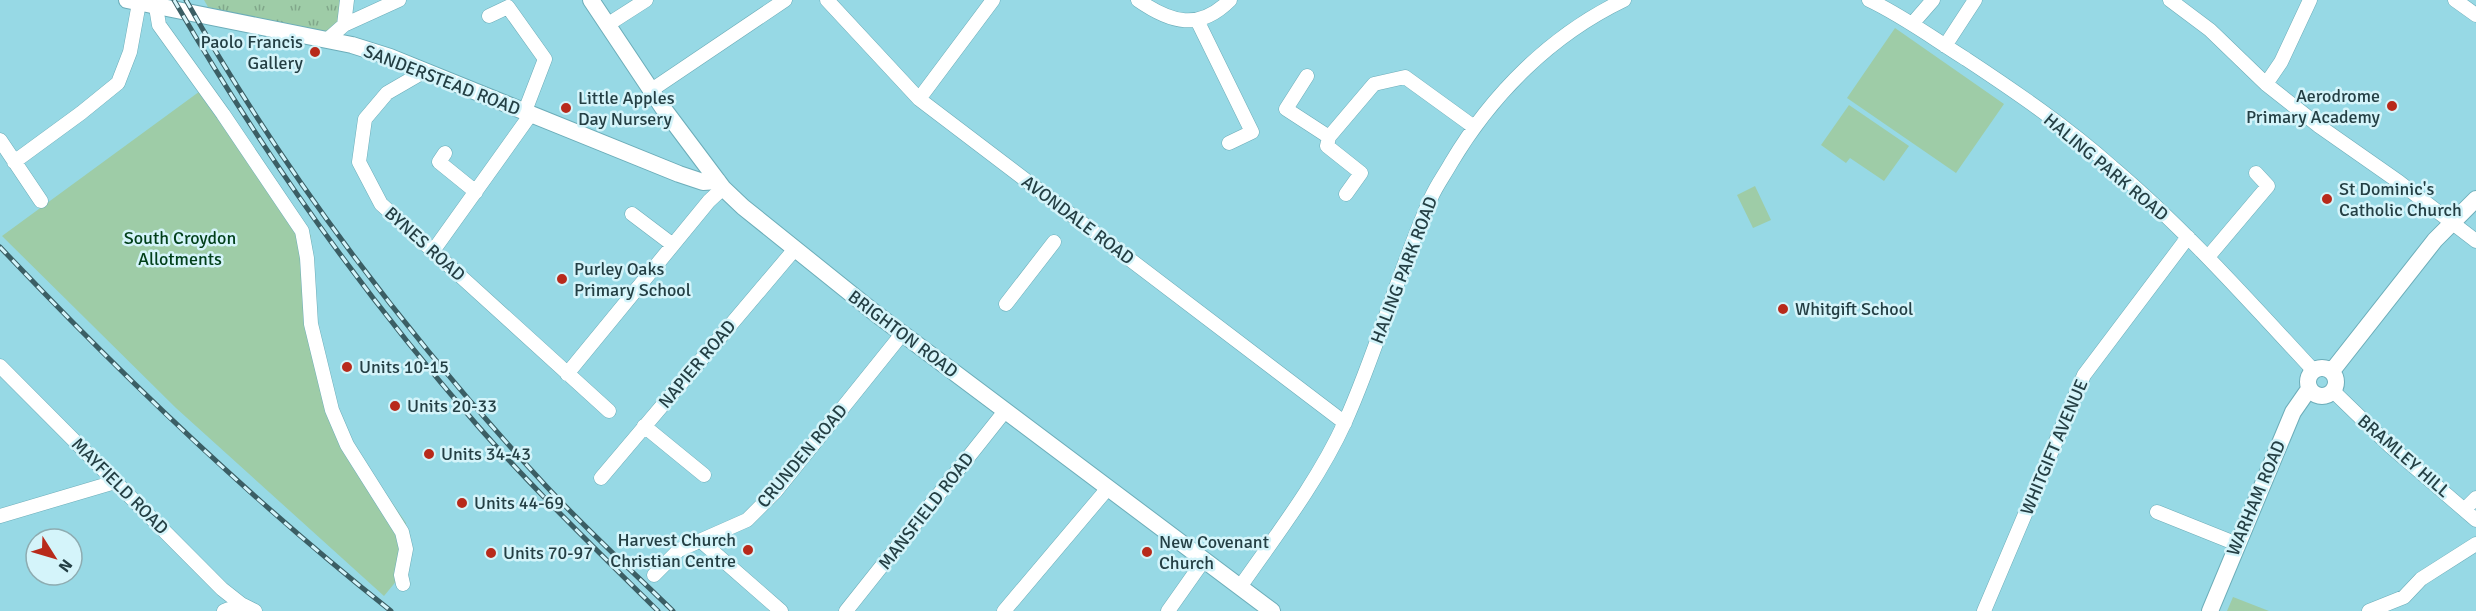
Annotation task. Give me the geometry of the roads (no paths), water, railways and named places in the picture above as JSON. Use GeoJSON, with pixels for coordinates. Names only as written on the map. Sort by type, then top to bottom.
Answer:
{"type":"FeatureCollection","features":[{"type":"Feature","properties":{"kind":"main road","name":"BRIGHTON ROAD"},"geometry":{"type":"LineString","coordinates":[[591,0],[650,91],[721,185],[794,250],[1272,611]]}},
{"type":"Feature","properties":{"kind":"main road","name":"SANDERSTEAD ROAD"},"geometry":{"type":"LineString","coordinates":[[133,2],[327,40],[390,57],[679,174],[721,185]]}},
{"type":"Feature","properties":{"kind":"main road"},"geometry":{"type":"LineString","coordinates":[[679,174],[687,173],[704,163]]}},
{"type":"Feature","properties":{"kind":"main road"},"geometry":{"type":"LineString","coordinates":[[2332,371],[2451,223],[2476,199]]}},
{"type":"Feature","properties":{"kind":"main road"},"geometry":{"type":"LineString","coordinates":[[2319,368],[2332,371],[2336,382],[2334,391],[2323,396],[2309,389],[2309,376],[2313,370],[2319,368]]}},
{"type":"Feature","properties":{"kind":"main road","name":"WARHAM ROAD"},"geometry":{"type":"LineString","coordinates":[[2210,611],[2293,412],[2309,389]]}},
{"type":"Feature","properties":{"kind":"street"},"geometry":{"type":"LineString","coordinates":[[344,25],[347,0]]}},
{"type":"Feature","properties":{"kind":"street"},"geometry":{"type":"LineString","coordinates":[[327,40],[344,25],[399,0]]}},
{"type":"Feature","properties":{"kind":"street"},"geometry":{"type":"LineString","coordinates":[[607,25],[646,0]]}},
{"type":"Feature","properties":{"kind":"street"},"geometry":{"type":"LineString","coordinates":[[650,91],[785,0]]}},
{"type":"Feature","properties":{"kind":"street","name":"AVONDALE ROAD"},"geometry":{"type":"LineString","coordinates":[[827,0],[919,99],[1345,423]]}},
{"type":"Feature","properties":{"kind":"street"},"geometry":{"type":"LineString","coordinates":[[919,99],[993,0]]}},
{"type":"Feature","properties":{"kind":"street"},"geometry":{"type":"LineString","coordinates":[[1138,0],[1165,15],[1197,20],[1212,15],[1230,0]]}},
{"type":"Feature","properties":{"kind":"street","name":"HALING PARK ROAD"},"geometry":{"type":"LineString","coordinates":[[1240,587],[1327,458],[1345,423],[1432,195],[1474,127],[1534,60],[1571,30],[1624,0]]}},
{"type":"Feature","properties":{"kind":"street","name":"HALING PARK ROAD"},"geometry":{"type":"LineString","coordinates":[[1869,0],[1945,46],[2076,136],[2115,168],[2208,257],[2313,370]]}},
{"type":"Feature","properties":{"kind":"street"},"geometry":{"type":"LineString","coordinates":[[1912,24],[1933,0]]}},
{"type":"Feature","properties":{"kind":"street"},"geometry":{"type":"LineString","coordinates":[[1945,46],[1975,0]]}},
{"type":"Feature","properties":{"kind":"street"},"geometry":{"type":"LineString","coordinates":[[2170,0],[2210,30],[2266,84],[2319,126],[2399,182],[2476,241]]}},
{"type":"Feature","properties":{"kind":"street"},"geometry":{"type":"LineString","coordinates":[[2455,0],[2476,15]]}},
{"type":"Feature","properties":{"kind":"street"},"geometry":{"type":"LineString","coordinates":[[14,162],[118,83],[130,52],[133,2]]}},
{"type":"Feature","properties":{"kind":"street"},"geometry":{"type":"LineString","coordinates":[[2266,84],[2281,62],[2306,2]]}},
{"type":"Feature","properties":{"kind":"street"},"geometry":{"type":"LineString","coordinates":[[156,7],[159,25],[224,114],[302,231],[307,258],[311,324],[332,410],[346,445],[402,532],[406,549],[401,575],[403,584]]}},
{"type":"Feature","properties":{"kind":"street"},"geometry":{"type":"LineString","coordinates":[[433,251],[476,192],[528,112],[545,59],[508,7],[489,16]]}},
{"type":"Feature","properties":{"kind":"street"},"geometry":{"type":"LineString","coordinates":[[1197,20],[1252,132],[1229,143]]}},
{"type":"Feature","properties":{"kind":"street","name":"BYNES ROAD"},"geometry":{"type":"LineString","coordinates":[[425,71],[387,93],[365,119],[359,162],[381,204],[609,411]]}},
{"type":"Feature","properties":{"kind":"street"},"geometry":{"type":"LineString","coordinates":[[1307,76],[1286,109],[1329,137]]}},
{"type":"Feature","properties":{"kind":"street"},"geometry":{"type":"LineString","coordinates":[[1346,194],[1361,173],[1326,147],[1329,137],[1374,84],[1405,77],[1474,127]]}},
{"type":"Feature","properties":{"kind":"street"},"geometry":{"type":"LineString","coordinates":[[0,140],[41,201]]}},
{"type":"Feature","properties":{"kind":"street"},"geometry":{"type":"LineString","coordinates":[[445,153],[439,162],[476,192]]}},
{"type":"Feature","properties":{"kind":"street"},"geometry":{"type":"LineString","coordinates":[[2208,257],[2268,186],[2256,173]]}},
{"type":"Feature","properties":{"kind":"street"},"geometry":{"type":"LineString","coordinates":[[567,374],[721,185]]}},
{"type":"Feature","properties":{"kind":"street"},"geometry":{"type":"LineString","coordinates":[[632,214],[673,245]]}},
{"type":"Feature","properties":{"kind":"street","name":"WHITGIFT AVENUE"},"geometry":{"type":"LineString","coordinates":[[1984,611],[2084,375],[2188,237]]}},
{"type":"Feature","properties":{"kind":"street"},"geometry":{"type":"LineString","coordinates":[[1006,304],[1054,242]]}},
{"type":"Feature","properties":{"kind":"street","name":"NAPIER ROAD"},"geometry":{"type":"LineString","coordinates":[[601,478],[794,250]]}},
{"type":"Feature","properties":{"kind":"street","name":"CRUNDEN ROAD"},"geometry":{"type":"LineString","coordinates":[[654,575],[680,550],[747,520],[775,492],[903,333]]}},
{"type":"Feature","properties":{"kind":"street","name":"MAYFIELD ROAD"},"geometry":{"type":"LineString","coordinates":[[0,366],[222,588],[241,604],[255,611]]}},
{"type":"Feature","properties":{"kind":"street","name":"BRAMLEY HILL"},"geometry":{"type":"LineString","coordinates":[[2334,391],[2390,446],[2476,520]]}},
{"type":"Feature","properties":{"kind":"street","name":"MANSFIELD ROAD"},"geometry":{"type":"LineString","coordinates":[[846,611],[1005,411]]}},
{"type":"Feature","properties":{"kind":"street"},"geometry":{"type":"LineString","coordinates":[[644,426],[704,475]]}},
{"type":"Feature","properties":{"kind":"street"},"geometry":{"type":"LineString","coordinates":[[0,516],[115,482]]}},
{"type":"Feature","properties":{"kind":"street"},"geometry":{"type":"LineString","coordinates":[[1004,611],[1108,488]]}},
{"type":"Feature","properties":{"kind":"street"},"geometry":{"type":"LineString","coordinates":[[2465,509],[2476,498]]}},
{"type":"Feature","properties":{"kind":"street"},"geometry":{"type":"LineString","coordinates":[[2157,512],[2237,544]]}},
{"type":"Feature","properties":{"kind":"street"},"geometry":{"type":"LineString","coordinates":[[701,541],[781,611]]}},
{"type":"Feature","properties":{"kind":"street"},"geometry":{"type":"LineString","coordinates":[[2369,611],[2404,597],[2421,579],[2476,544]]}},
{"type":"Feature","properties":{"kind":"street"},"geometry":{"type":"LineString","coordinates":[[1168,611],[1204,560]]}},
{"type":"Feature","properties":{"kind":"street"},"geometry":{"type":"LineString","coordinates":[[224,611],[241,604]]}},
{"type":"Feature","properties":{"kind":"railway"},"geometry":{"type":"LineString","coordinates":[[174,0],[242,112],[278,166],[315,220],[394,325],[477,425],[521,473],[658,611]]}},
{"type":"Feature","properties":{"kind":"railway"},"geometry":{"type":"LineString","coordinates":[[186,0],[264,129],[307,192],[399,315],[447,374],[547,487],[673,611]]}},
{"type":"Feature","properties":{"kind":"railway"},"geometry":{"type":"LineString","coordinates":[[0,247],[93,343],[189,436],[288,525],[391,611]]}},
{"type":"Feature","properties":{"kind":"place","name":"Paolo Francis Gallery"},"geometry":{"type":"Point","coordinates":[315,52]}},
{"type":"Feature","properties":{"kind":"place","name":"Aerodrome Primary Academy"},"geometry":{"type":"Point","coordinates":[2392,106]}},
{"type":"Feature","properties":{"kind":"place","name":"Little Apples Day Nursery"},"geometry":{"type":"Point","coordinates":[566,108]}},
{"type":"Feature","properties":{"kind":"place","name":"St Dominic's Catholic Church"},"geometry":{"type":"Point","coordinates":[2327,199]}},
{"type":"Feature","properties":{"kind":"place","name":"Purley Oaks Primary School"},"geometry":{"type":"Point","coordinates":[562,279]}},
{"type":"Feature","properties":{"kind":"place","name":"Whitgift School"},"geometry":{"type":"Point","coordinates":[1783,309]}},
{"type":"Feature","properties":{"kind":"place","name":"Units 10-15"},"geometry":{"type":"Point","coordinates":[347,367]}},
{"type":"Feature","properties":{"kind":"place","name":"Units 20-33"},"geometry":{"type":"Point","coordinates":[395,406]}},
{"type":"Feature","properties":{"kind":"place","name":"Units 34-43"},"geometry":{"type":"Point","coordinates":[429,454]}},
{"type":"Feature","properties":{"kind":"place","name":"Units 44-69"},"geometry":{"type":"Point","coordinates":[462,503]}},
{"type":"Feature","properties":{"kind":"place","name":"Harvest Church Christian Centre"},"geometry":{"type":"Point","coordinates":[748,550]}},
{"type":"Feature","properties":{"kind":"place","name":"New Covenant Church"},"geometry":{"type":"Point","coordinates":[1147,552]}},
{"type":"Feature","properties":{"kind":"place","name":"Units 70-97"},"geometry":{"type":"Point","coordinates":[491,553]}},
{"type":"Feature","properties":{"kind":"park label","name":"South Croydon Allotments"},"geometry":{"type":"Point","coordinates":[180,248]}}]}
